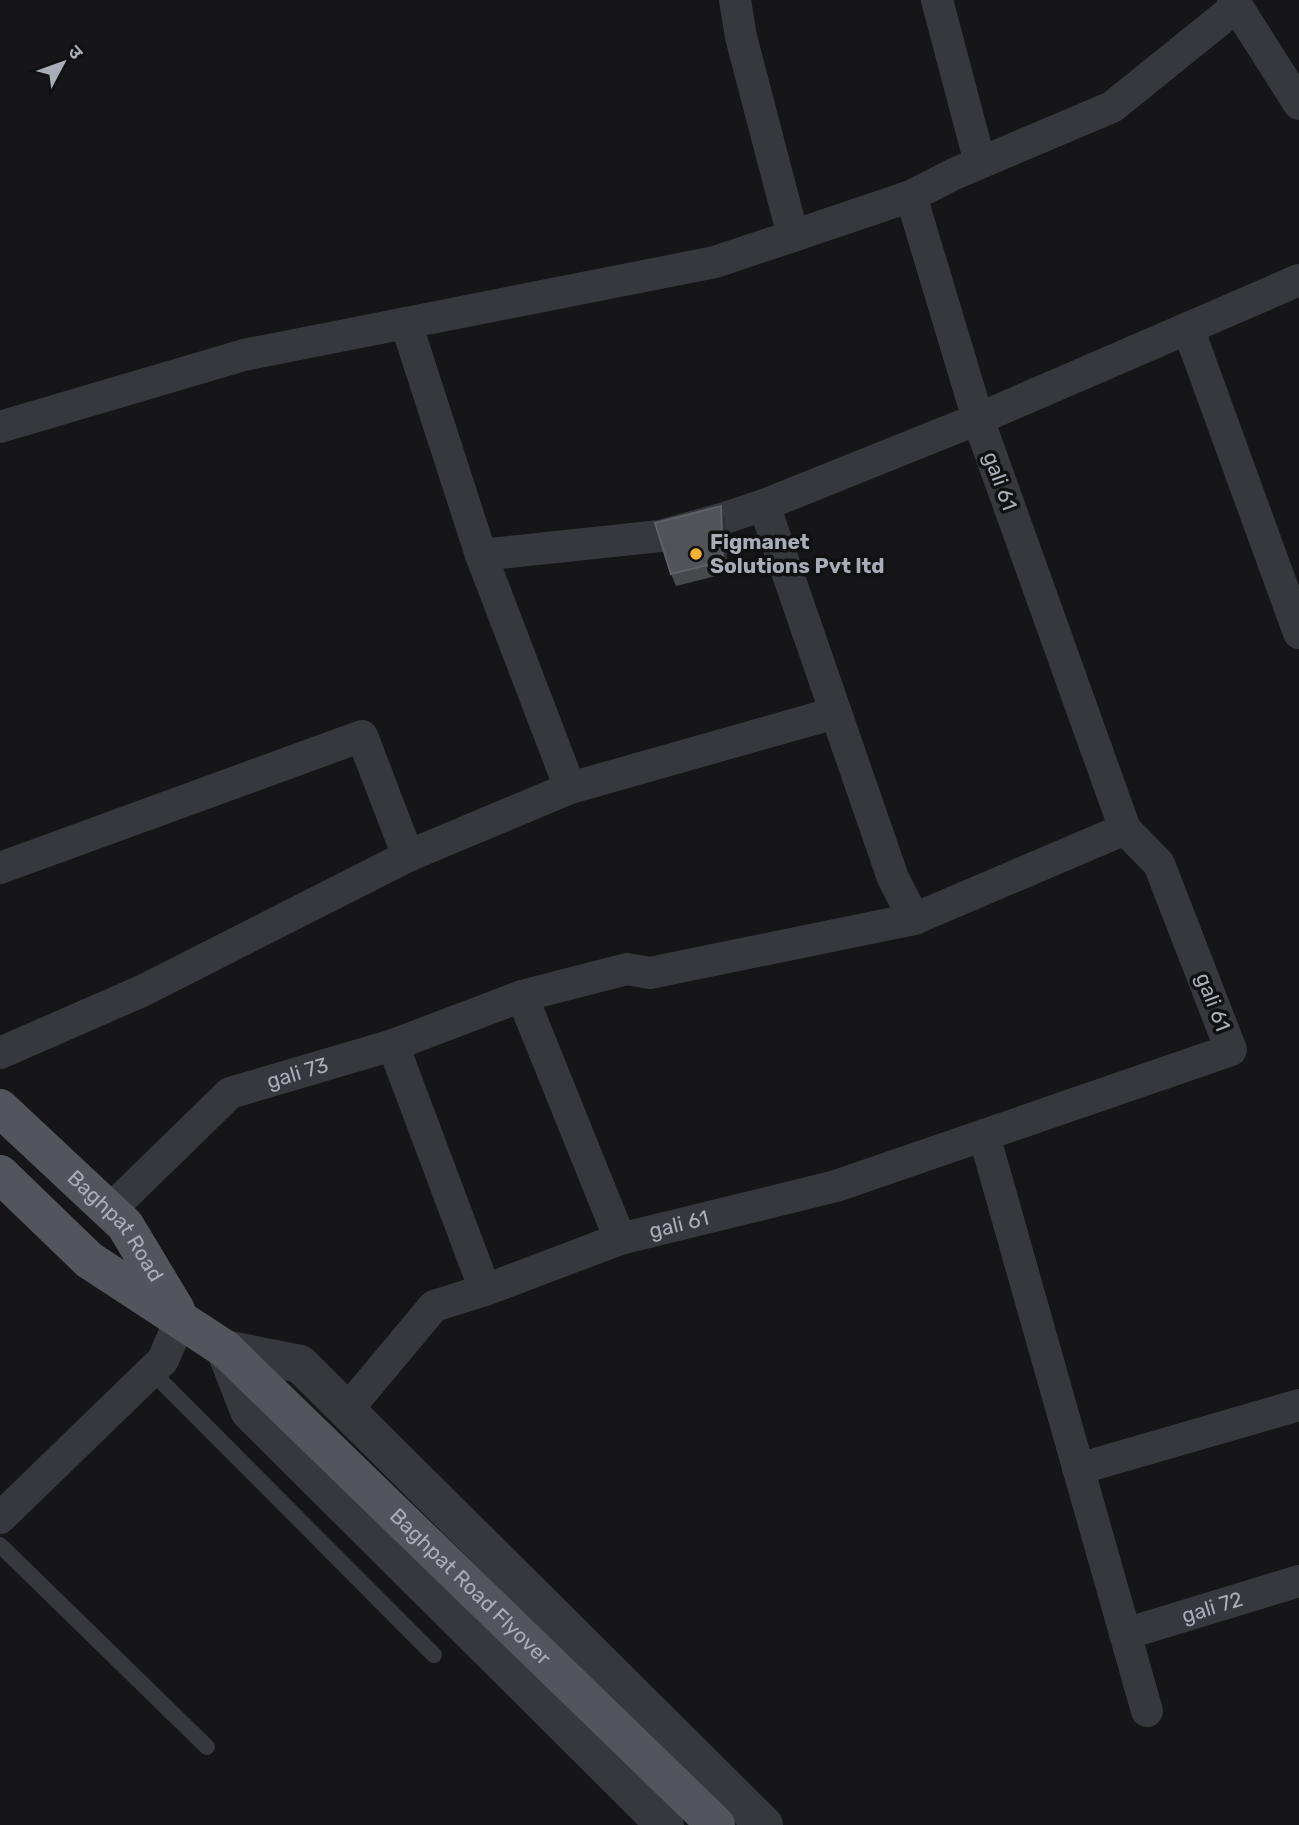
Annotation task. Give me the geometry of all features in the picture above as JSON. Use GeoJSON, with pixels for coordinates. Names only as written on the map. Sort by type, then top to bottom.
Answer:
{"type":"FeatureCollection","features":[{"type":"Feature","properties":{"kind":"main road","name":"Baghpat Road"},"geometry":{"type":"LineString","coordinates":[[0,1108],[125,1225],[181,1318],[225,1349]]}},
{"type":"Feature","properties":{"kind":"main road"},"geometry":{"type":"LineString","coordinates":[[0,1174],[89,1260],[181,1318]]}},
{"type":"Feature","properties":{"kind":"main road","name":"Baghpat Road Flyover"},"geometry":{"type":"LineString","coordinates":[[225,1349],[716,1825]]}},
{"type":"Feature","properties":{"kind":"street"},"geometry":{"type":"LineString","coordinates":[[735,0],[741,37],[793,236]]}},
{"type":"Feature","properties":{"kind":"street"},"geometry":{"type":"LineString","coordinates":[[937,0],[980,163]]}},
{"type":"Feature","properties":{"kind":"street"},"geometry":{"type":"LineString","coordinates":[[0,427],[244,355],[715,262],[911,196],[980,163],[1112,107],[1234,4],[1299,104]]}},
{"type":"Feature","properties":{"kind":"street","name":"gali 61"},"geometry":{"type":"LineString","coordinates":[[347,1410],[434,1306],[485,1290],[620,1239],[836,1186],[1231,1049],[1159,864],[1125,828],[978,419],[911,196]]}},
{"type":"Feature","properties":{"kind":"street"},"geometry":{"type":"LineString","coordinates":[[481,555],[660,536],[764,505],[978,419],[1299,280]]}},
{"type":"Feature","properties":{"kind":"street"},"geometry":{"type":"LineString","coordinates":[[407,323],[481,555],[570,788]]}},
{"type":"Feature","properties":{"kind":"street"},"geometry":{"type":"LineString","coordinates":[[1188,328],[1299,633]]}},
{"type":"Feature","properties":{"kind":"street"},"geometry":{"type":"LineString","coordinates":[[764,505],[893,878],[915,919]]}},
{"type":"Feature","properties":{"kind":"street"},"geometry":{"type":"LineString","coordinates":[[0,1053],[142,990],[408,856],[570,788],[835,713]]}},
{"type":"Feature","properties":{"kind":"street"},"geometry":{"type":"LineString","coordinates":[[0,868],[362,736],[408,856]]}},
{"type":"Feature","properties":{"kind":"street","name":"gali 73"},"geometry":{"type":"LineString","coordinates":[[110,1210],[230,1093],[393,1045],[522,996],[626,969],[650,973],[915,919],[1125,828]]}},
{"type":"Feature","properties":{"kind":"street"},"geometry":{"type":"LineString","coordinates":[[522,996],[620,1239]]}},
{"type":"Feature","properties":{"kind":"street"},"geometry":{"type":"LineString","coordinates":[[393,1045],[485,1290]]}},
{"type":"Feature","properties":{"kind":"street"},"geometry":{"type":"LineString","coordinates":[[984,1135],[1147,1711]]}},
{"type":"Feature","properties":{"kind":"street"},"geometry":{"type":"LineString","coordinates":[[0,1518],[163,1360],[181,1318]]}},
{"type":"Feature","properties":{"kind":"street"},"geometry":{"type":"LineString","coordinates":[[225,1349],[300,1364],[764,1825]]}},
{"type":"Feature","properties":{"kind":"street"},"geometry":{"type":"LineString","coordinates":[[225,1349],[249,1410],[665,1825]]}},
{"type":"Feature","properties":{"kind":"street"},"geometry":{"type":"LineString","coordinates":[[1078,1469],[1299,1405]]}},
{"type":"Feature","properties":{"kind":"street","name":"gali 72"},"geometry":{"type":"LineString","coordinates":[[1125,1634],[1299,1580]]}},
{"type":"Feature","properties":{"kind":"lane"},"geometry":{"type":"LineString","coordinates":[[151,1371],[434,1655]]}},
{"type":"Feature","properties":{"kind":"lane"},"geometry":{"type":"LineString","coordinates":[[0,1545],[207,1747]]}},
{"type":"Feature","properties":{"kind":"building","name":"Figmanet Solutions Pvt ltd"},"geometry":{"type":"Polygon","coordinates":[[[721,506],[723,561],[671,574],[655,523],[721,506]]]}},
{"type":"Feature","properties":{"kind":"place","name":"Figmanet Solutions Pvt ltd"},"geometry":{"type":"Point","coordinates":[696,554]}}]}
